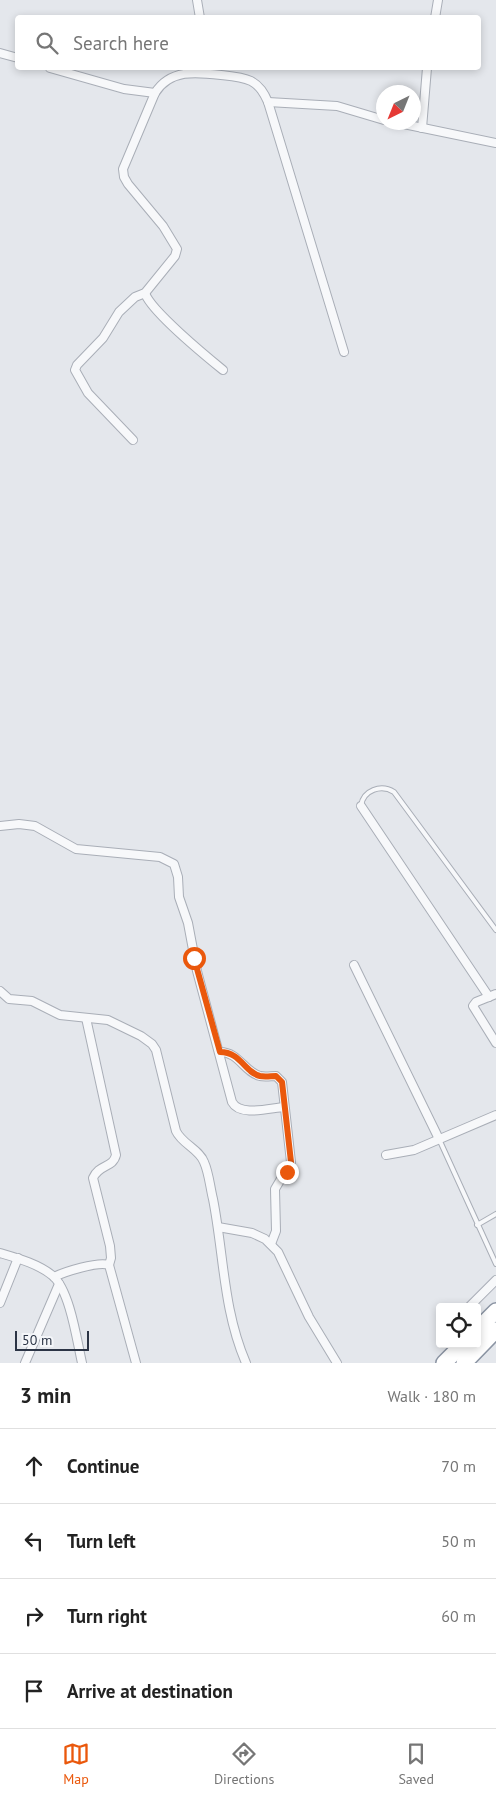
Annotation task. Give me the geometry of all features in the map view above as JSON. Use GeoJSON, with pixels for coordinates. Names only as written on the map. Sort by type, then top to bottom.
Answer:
{"type":"FeatureCollection","features":[{"type":"Feature","properties":{"kind":"highway"},"geometry":{"type":"LineString","coordinates":[[481,1326],[496,1310]]}},
{"type":"Feature","properties":{"kind":"highway"},"geometry":{"type":"LineString","coordinates":[[464,1363],[496,1330]]}},
{"type":"Feature","properties":{"kind":"highway"},"geometry":{"type":"LineString","coordinates":[[444,1363],[459,1348]]}},
{"type":"Feature","properties":{"kind":"street"},"geometry":{"type":"LineString","coordinates":[[197,0],[200,15]]}},
{"type":"Feature","properties":{"kind":"street"},"geometry":{"type":"LineString","coordinates":[[436,15],[438,0]]}},
{"type":"Feature","properties":{"kind":"street"},"geometry":{"type":"LineString","coordinates":[[0,53],[15,57]]}},
{"type":"Feature","properties":{"kind":"street"},"geometry":{"type":"LineString","coordinates":[[57,70],[124,89],[155,93]]}},
{"type":"Feature","properties":{"kind":"street"},"geometry":{"type":"LineString","coordinates":[[133,440],[88,393],[75,370],[77,365],[103,338],[119,312],[135,297],[145,293],[175,256],[177,249],[175,243],[124,177],[123,169],[155,93],[164,82],[181,73],[205,70],[251,82],[262,90],[268,102],[344,352]]}},
{"type":"Feature","properties":{"kind":"street"},"geometry":{"type":"LineString","coordinates":[[427,70],[422,128],[496,143]]}},
{"type":"Feature","properties":{"kind":"street"},"geometry":{"type":"LineString","coordinates":[[268,102],[337,106],[376,118]]}},
{"type":"Feature","properties":{"kind":"street"},"geometry":{"type":"LineString","coordinates":[[145,293],[146,299],[223,370]]}},
{"type":"Feature","properties":{"kind":"street"},"geometry":{"type":"LineString","coordinates":[[361,806],[492,995],[476,1002],[473,1009],[496,1043]]}},
{"type":"Feature","properties":{"kind":"street"},"geometry":{"type":"LineString","coordinates":[[0,826],[19,824],[35,826],[76,849],[160,857],[174,864],[178,877],[179,897],[188,923],[197,971],[232,1102],[236,1108],[246,1110],[284,1107]]}},
{"type":"Feature","properties":{"kind":"street"},"geometry":{"type":"LineString","coordinates":[[354,965],[439,1139]]}},
{"type":"Feature","properties":{"kind":"street"},"geometry":{"type":"LineString","coordinates":[[0,991],[9,999],[32,1001],[60,1015],[101,1018],[126,1028],[154,1047],[176,1132],[182,1141],[201,1156],[206,1166],[218,1227],[229,1314],[246,1363]]}},
{"type":"Feature","properties":{"kind":"street"},"geometry":{"type":"LineString","coordinates":[[86,1018],[116,1156],[113,1162],[97,1170],[93,1178],[110,1246],[111,1258],[108,1265],[136,1363]]}},
{"type":"Feature","properties":{"kind":"street"},"geometry":{"type":"LineString","coordinates":[[220,1052],[226,1052],[238,1058],[258,1075],[279,1078],[291,1162],[276,1189],[276,1231],[271,1244]]}},
{"type":"Feature","properties":{"kind":"street"},"geometry":{"type":"LineString","coordinates":[[386,1155],[414,1150],[496,1116]]}},
{"type":"Feature","properties":{"kind":"street"},"geometry":{"type":"LineString","coordinates":[[218,1227],[252,1233],[271,1244],[284,1262],[309,1317],[337,1363]]}},
{"type":"Feature","properties":{"kind":"street"},"geometry":{"type":"LineString","coordinates":[[0,1253],[18,1258],[57,1280],[82,1363]]}},
{"type":"Feature","properties":{"kind":"street"},"geometry":{"type":"LineString","coordinates":[[0,1303],[18,1258]]}},
{"type":"Feature","properties":{"kind":"street"},"geometry":{"type":"LineString","coordinates":[[24,1363],[57,1280],[94,1266],[108,1265]]}},
{"type":"Feature","properties":{"kind":"street"},"geometry":{"type":"LineString","coordinates":[[474,1303],[496,1280]]}},
{"type":"Feature","properties":{"kind":"street"},"geometry":{"type":"LineString","coordinates":[[75,1363],[80,1352]]}},
{"type":"Feature","properties":{"kind":"lane"},"geometry":{"type":"LineString","coordinates":[[361,806],[362,800],[373,790],[382,788],[394,792],[496,930]]}},
{"type":"Feature","properties":{"kind":"lane"},"geometry":{"type":"LineString","coordinates":[[439,1139],[496,1264]]}},
{"type":"Feature","properties":{"kind":"lane"},"geometry":{"type":"LineString","coordinates":[[477,1225],[496,1214]]}},
{"type":"Feature","properties":{"kind":"route"},"geometry":{"type":"LineString","coordinates":[[194,958],[220,1052],[226,1052],[238,1058],[258,1075],[276,1076],[282,1082],[291,1162],[287,1172]]}}]}
